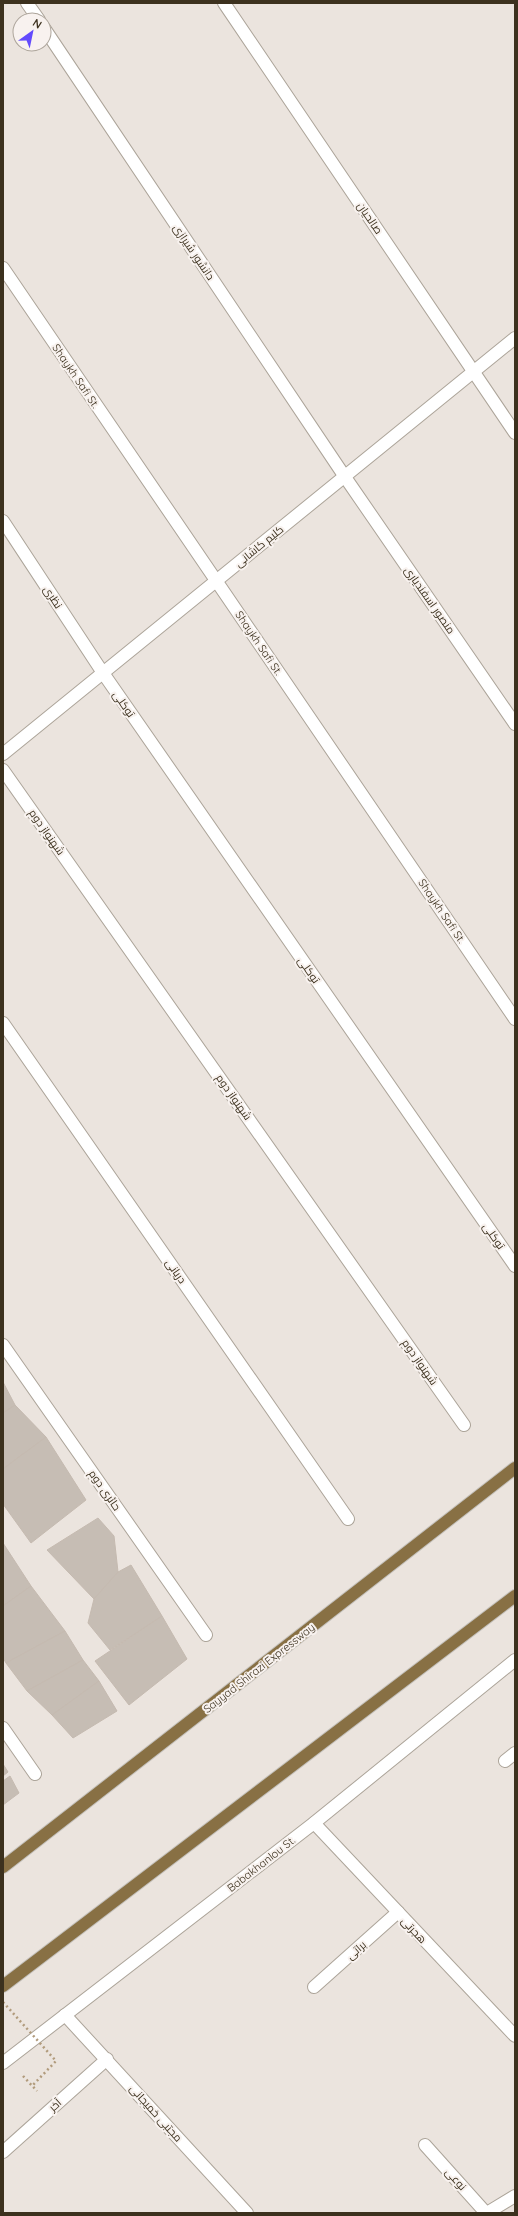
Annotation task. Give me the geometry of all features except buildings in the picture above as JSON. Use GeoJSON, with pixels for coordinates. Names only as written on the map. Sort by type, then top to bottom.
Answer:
{"type":"FeatureCollection","features":[{"type":"Feature","properties":{"kind":"highway","name":"Sayyad Shirazi Expressway"},"geometry":{"type":"LineString","coordinates":[[3,1867],[515,1468]]}},
{"type":"Feature","properties":{"kind":"highway"},"geometry":{"type":"LineString","coordinates":[[3,1986],[515,1596]]}},
{"type":"Feature","properties":{"kind":"street"},"geometry":{"type":"LineString","coordinates":[[27,3],[33,12]]}},
{"type":"Feature","properties":{"kind":"street","name":"صالحیان"},"geometry":{"type":"LineString","coordinates":[[224,3],[515,432]]}},
{"type":"Feature","properties":{"kind":"street","name":"دانشور شیرازی"},"geometry":{"type":"LineString","coordinates":[[52,40],[345,477]]}},
{"type":"Feature","properties":{"kind":"street","name":"Shaykh Safi St."},"geometry":{"type":"LineString","coordinates":[[3,268],[515,1018]]}},
{"type":"Feature","properties":{"kind":"street","name":"کلیم کاشانی"},"geometry":{"type":"LineString","coordinates":[[3,754],[515,338]]}},
{"type":"Feature","properties":{"kind":"street","name":"منصور اسفندیاری"},"geometry":{"type":"LineString","coordinates":[[345,477],[515,724]]}},
{"type":"Feature","properties":{"kind":"street","name":"نظری"},"geometry":{"type":"LineString","coordinates":[[3,521],[103,673]]}},
{"type":"Feature","properties":{"kind":"street","name":"توکلی"},"geometry":{"type":"LineString","coordinates":[[103,673],[515,1266]]}},
{"type":"Feature","properties":{"kind":"street","name":"شهنواز دوم"},"geometry":{"type":"LineString","coordinates":[[3,770],[464,1425]]}},
{"type":"Feature","properties":{"kind":"street","name":"دریانی"},"geometry":{"type":"LineString","coordinates":[[3,1023],[348,1519]]}},
{"type":"Feature","properties":{"kind":"street","name":"حائری دوم"},"geometry":{"type":"LineString","coordinates":[[3,1345],[206,1635]]}},
{"type":"Feature","properties":{"kind":"street","name":"Babakhanlou St."},"geometry":{"type":"LineString","coordinates":[[3,2064],[314,1823],[515,1660]]}},
{"type":"Feature","properties":{"kind":"street"},"geometry":{"type":"LineString","coordinates":[[3,1728],[35,1774]]}},
{"type":"Feature","properties":{"kind":"street","name":"هجرتی"},"geometry":{"type":"LineString","coordinates":[[314,1823],[515,2036]]}},
{"type":"Feature","properties":{"kind":"street","name":"براتی"},"geometry":{"type":"LineString","coordinates":[[314,1987],[398,1912]]}},
{"type":"Feature","properties":{"kind":"street","name":"مجتبی خمیجانی"},"geometry":{"type":"LineString","coordinates":[[65,2015],[108,2059],[247,2213]]}},
{"type":"Feature","properties":{"kind":"street","name":"آخر"},"geometry":{"type":"LineString","coordinates":[[3,2152],[108,2059]]}},
{"type":"Feature","properties":{"kind":"street","name":"نوعی"},"geometry":{"type":"LineString","coordinates":[[425,2145],[486,2213],[515,2196]]}},
{"type":"Feature","properties":{"kind":"path"},"geometry":{"type":"LineString","coordinates":[[3,2002],[56,2061],[32,2086]]}}]}
